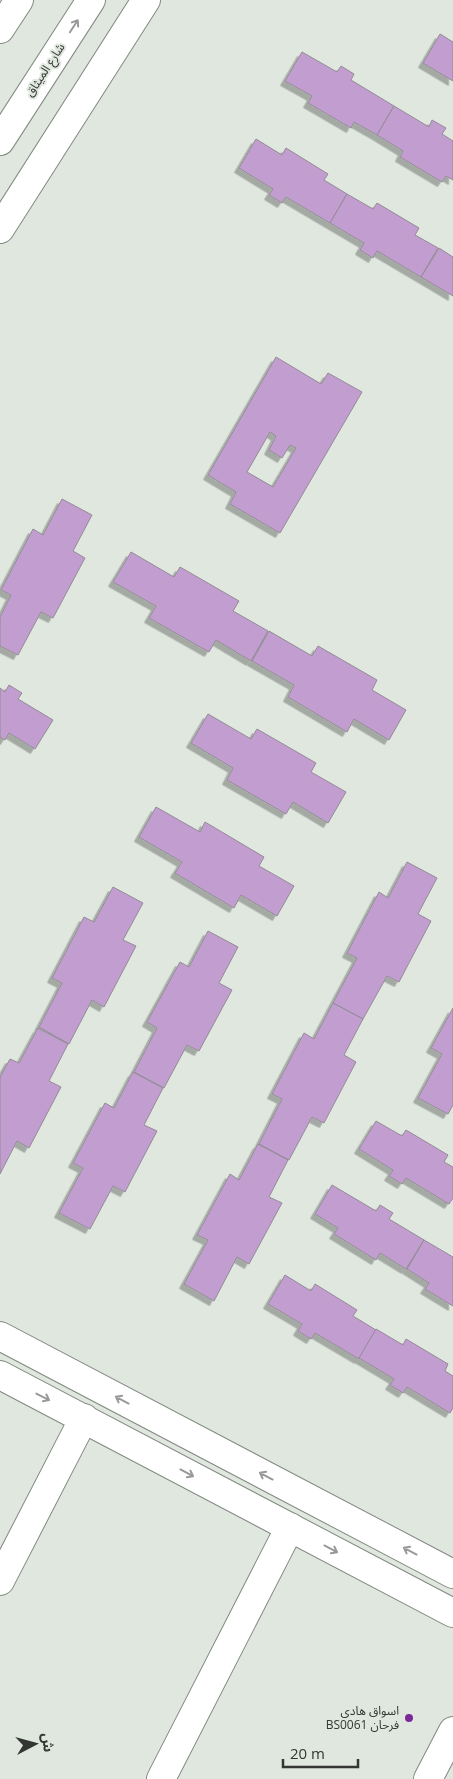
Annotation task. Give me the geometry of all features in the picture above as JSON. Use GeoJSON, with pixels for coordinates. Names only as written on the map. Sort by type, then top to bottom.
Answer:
{"type":"FeatureCollection","features":[{"type":"Feature","properties":{"kind":"street"},"geometry":{"type":"LineString","coordinates":[[0,29],[19,0]]}},
{"type":"Feature","properties":{"kind":"street","name":"شارع الميثاق"},"geometry":{"type":"LineString","coordinates":[[0,141],[91,0]]}},
{"type":"Feature","properties":{"kind":"street"},"geometry":{"type":"LineString","coordinates":[[0,229],[146,0]]}},
{"type":"Feature","properties":{"kind":"street"},"geometry":{"type":"LineString","coordinates":[[0,1336],[453,1574]]}},
{"type":"Feature","properties":{"kind":"street"},"geometry":{"type":"LineString","coordinates":[[0,1374],[453,1613]]}},
{"type":"Feature","properties":{"kind":"street"},"geometry":{"type":"LineString","coordinates":[[0,1581],[84,1418]]}},
{"type":"Feature","properties":{"kind":"street"},"geometry":{"type":"LineString","coordinates":[[160,1779],[290,1527]]}},
{"type":"Feature","properties":{"kind":"street"},"geometry":{"type":"LineString","coordinates":[[428,1779],[453,1731]]}},
{"type":"Feature","properties":{"kind":"building"},"geometry":{"type":"Polygon","coordinates":[[[440,34],[453,42],[453,81],[423,63],[440,34]]]}},
{"type":"Feature","properties":{"kind":"building"},"geometry":{"type":"Polygon","coordinates":[[[302,52],[337,72],[341,66],[354,74],[351,80],[394,106],[377,135],[354,122],[351,128],[308,103],[312,96],[285,81],[302,52]]]}},
{"type":"Feature","properties":{"kind":"building"},"geometry":{"type":"Polygon","coordinates":[[[394,106],[429,127],[432,120],[446,128],[442,134],[453,141],[453,180],[446,176],[442,182],[400,157],[403,151],[377,135],[394,106]]]}},
{"type":"Feature","properties":{"kind":"building"},"geometry":{"type":"Polygon","coordinates":[[[256,139],[282,155],[286,148],[328,174],[324,180],[347,194],[330,223],[286,197],[282,203],[269,195],[273,189],[239,168],[256,139]]]}},
{"type":"Feature","properties":{"kind":"building"},"geometry":{"type":"Polygon","coordinates":[[[347,194],[373,209],[377,203],[419,228],[415,235],[438,248],[421,277],[377,251],[373,258],[360,250],[364,243],[330,223],[347,194]]]}},
{"type":"Feature","properties":{"kind":"building"},"geometry":{"type":"Polygon","coordinates":[[[439,248],[453,257],[453,296],[421,277],[439,248]]]}},
{"type":"Feature","properties":{"kind":"building"},"geometry":{"type":"Polygon","coordinates":[[[276,357],[321,384],[328,373],[362,392],[280,533],[230,504],[236,492],[208,475],[276,357]],[[270,432],[247,472],[273,487],[296,448],[290,445],[282,458],[269,450],[276,436],[270,432]]]}},
{"type":"Feature","properties":{"kind":"building"},"geometry":{"type":"Polygon","coordinates":[[[62,499],[92,515],[73,551],[85,558],[53,618],[41,612],[18,655],[0,646],[0,617],[11,595],[1,590],[33,529],[43,535],[62,499]]]}},
{"type":"Feature","properties":{"kind":"building"},"geometry":{"type":"Polygon","coordinates":[[[131,552],[174,577],[180,567],[239,601],[233,611],[268,631],[251,661],[216,640],[209,652],[149,618],[156,606],[113,582],[131,552]]]}},
{"type":"Feature","properties":{"kind":"building"},"geometry":{"type":"Polygon","coordinates":[[[269,631],[312,656],[318,646],[377,680],[372,690],[406,710],[389,740],[354,719],[347,732],[288,697],[294,685],[252,661],[269,631]]]}},
{"type":"Feature","properties":{"kind":"building"},"geometry":{"type":"Polygon","coordinates":[[[9,685],[22,693],[18,699],[53,720],[35,749],[9,733],[5,740],[0,737],[0,688],[5,692],[9,685]]]}},
{"type":"Feature","properties":{"kind":"building"},"geometry":{"type":"Polygon","coordinates":[[[208,714],[251,739],[257,729],[316,763],[311,772],[346,792],[328,823],[293,802],[286,814],[227,780],[233,768],[191,743],[208,714]]]}},
{"type":"Feature","properties":{"kind":"building"},"geometry":{"type":"Polygon","coordinates":[[[156,807],[200,832],[205,822],[264,857],[259,866],[294,886],[277,916],[241,895],[234,908],[175,873],[182,862],[139,837],[156,807]]]}},
{"type":"Feature","properties":{"kind":"building"},"geometry":{"type":"Polygon","coordinates":[[[407,862],[437,878],[418,914],[431,921],[399,982],[387,976],[363,1019],[333,1003],[357,958],[347,953],[379,892],[388,898],[407,862]]]}},
{"type":"Feature","properties":{"kind":"building"},"geometry":{"type":"Polygon","coordinates":[[[113,887],[143,903],[123,940],[136,946],[104,1007],[92,1000],[69,1044],[39,1027],[62,983],[52,978],[84,917],[94,922],[113,887]]]}},
{"type":"Feature","properties":{"kind":"building"},"geometry":{"type":"Polygon","coordinates":[[[208,931],[238,947],[219,983],[232,990],[199,1051],[187,1045],[164,1088],[134,1072],[157,1028],[147,1022],[180,962],[189,967],[208,931]]]}},
{"type":"Feature","properties":{"kind":"building"},"geometry":{"type":"Polygon","coordinates":[[[333,1003],[363,1019],[344,1055],[356,1062],[324,1123],[312,1117],[289,1160],[259,1144],[282,1099],[272,1094],[304,1033],[314,1039],[333,1003]]]}},
{"type":"Feature","properties":{"kind":"building"},"geometry":{"type":"Polygon","coordinates":[[[453,1008],[453,1105],[448,1114],[418,1098],[442,1054],[431,1048],[453,1008]]]}},
{"type":"Feature","properties":{"kind":"building"},"geometry":{"type":"Polygon","coordinates":[[[38,1028],[68,1044],[49,1081],[61,1087],[29,1148],[17,1141],[0,1174],[0,1077],[10,1059],[19,1063],[38,1028]]]}},
{"type":"Feature","properties":{"kind":"building"},"geometry":{"type":"Polygon","coordinates":[[[133,1072],[163,1088],[144,1125],[157,1131],[125,1192],[113,1186],[90,1229],[59,1213],[83,1168],[73,1163],[105,1103],[114,1108],[133,1072]]]}},
{"type":"Feature","properties":{"kind":"building"},"geometry":{"type":"Polygon","coordinates":[[[376,1121],[402,1136],[406,1130],[448,1155],[444,1162],[453,1167],[453,1198],[449,1204],[406,1178],[402,1184],[389,1176],[393,1170],[359,1149],[376,1121]]]}},
{"type":"Feature","properties":{"kind":"building"},"geometry":{"type":"Polygon","coordinates":[[[258,1144],[288,1160],[269,1197],[282,1203],[249,1264],[237,1257],[214,1301],[184,1284],[208,1240],[197,1235],[230,1174],[239,1180],[258,1144]]]}},
{"type":"Feature","properties":{"kind":"building"},"geometry":{"type":"Polygon","coordinates":[[[332,1185],[376,1211],[380,1205],[393,1213],[389,1219],[424,1240],[406,1269],[380,1253],[376,1260],[334,1234],[338,1228],[315,1214],[332,1185]]]}},
{"type":"Feature","properties":{"kind":"building"},"geometry":{"type":"Polygon","coordinates":[[[424,1240],[453,1257],[453,1306],[425,1289],[429,1283],[407,1269],[424,1240]]]}},
{"type":"Feature","properties":{"kind":"building"},"geometry":{"type":"Polygon","coordinates":[[[285,1275],[311,1291],[315,1284],[357,1310],[353,1316],[376,1330],[359,1359],[315,1333],[311,1339],[298,1331],[302,1324],[268,1304],[285,1275]]]}},
{"type":"Feature","properties":{"kind":"building"},"geometry":{"type":"Polygon","coordinates":[[[376,1329],[403,1345],[406,1339],[448,1364],[445,1371],[453,1376],[453,1408],[450,1413],[407,1387],[403,1393],[390,1385],[394,1379],[359,1358],[376,1329]]]}},
{"type":"Feature","properties":{"kind":"place","name":"اسواق هادي BS0061 فرحان"},"geometry":{"type":"Point","coordinates":[409,1718]}}]}
